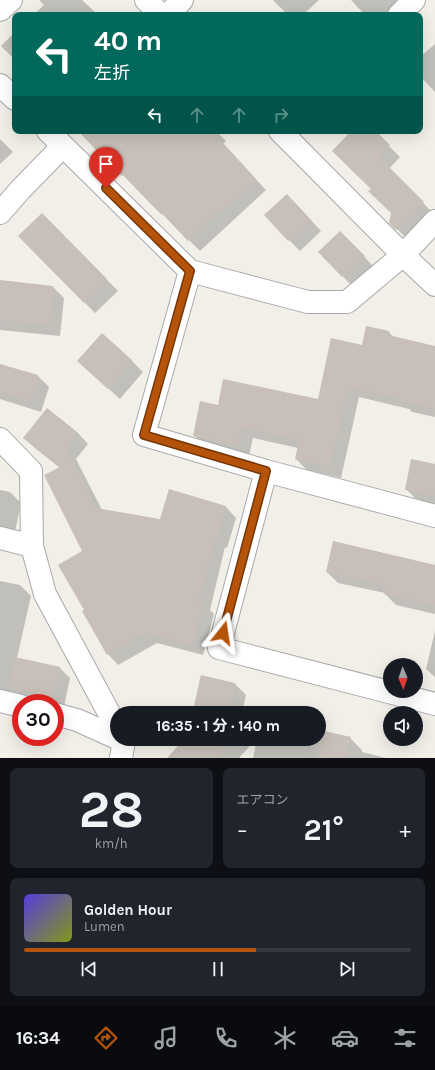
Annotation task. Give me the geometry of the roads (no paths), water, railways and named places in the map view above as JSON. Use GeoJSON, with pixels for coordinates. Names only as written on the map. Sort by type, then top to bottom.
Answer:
{"type":"FeatureCollection","features":[{"type":"Feature","properties":{"kind":"street"},"geometry":{"type":"LineString","coordinates":[[0,10],[11,0]]}},
{"type":"Feature","properties":{"kind":"street"},"geometry":{"type":"LineString","coordinates":[[146,0],[159,12]]}},
{"type":"Feature","properties":{"kind":"street"},"geometry":{"type":"LineString","coordinates":[[171,12],[182,0]]}},
{"type":"Feature","properties":{"kind":"street"},"geometry":{"type":"LineString","coordinates":[[402,12],[414,0]]}},
{"type":"Feature","properties":{"kind":"street"},"geometry":{"type":"LineString","coordinates":[[0,85],[12,96]]}},
{"type":"Feature","properties":{"kind":"street"},"geometry":{"type":"LineString","coordinates":[[284,134],[403,255],[435,285]]}},
{"type":"Feature","properties":{"kind":"street"},"geometry":{"type":"LineString","coordinates":[[0,213],[20,190],[56,138],[190,271],[308,302],[347,302],[403,255],[435,221]]}},
{"type":"Feature","properties":{"kind":"street"},"geometry":{"type":"LineString","coordinates":[[190,271],[144,435],[266,471],[435,516]]}},
{"type":"Feature","properties":{"kind":"street"},"geometry":{"type":"LineString","coordinates":[[0,439],[31,471],[32,546],[46,594],[110,721]]}},
{"type":"Feature","properties":{"kind":"street"},"geometry":{"type":"LineString","coordinates":[[266,471],[219,648],[435,704]]}},
{"type":"Feature","properties":{"kind":"street"},"geometry":{"type":"LineString","coordinates":[[0,538],[32,546]]}},
{"type":"Feature","properties":{"kind":"street"},"geometry":{"type":"LineString","coordinates":[[0,701],[12,704]]}},
{"type":"Feature","properties":{"kind":"street"},"geometry":{"type":"LineString","coordinates":[[64,716],[77,720],[110,736]]}}]}
